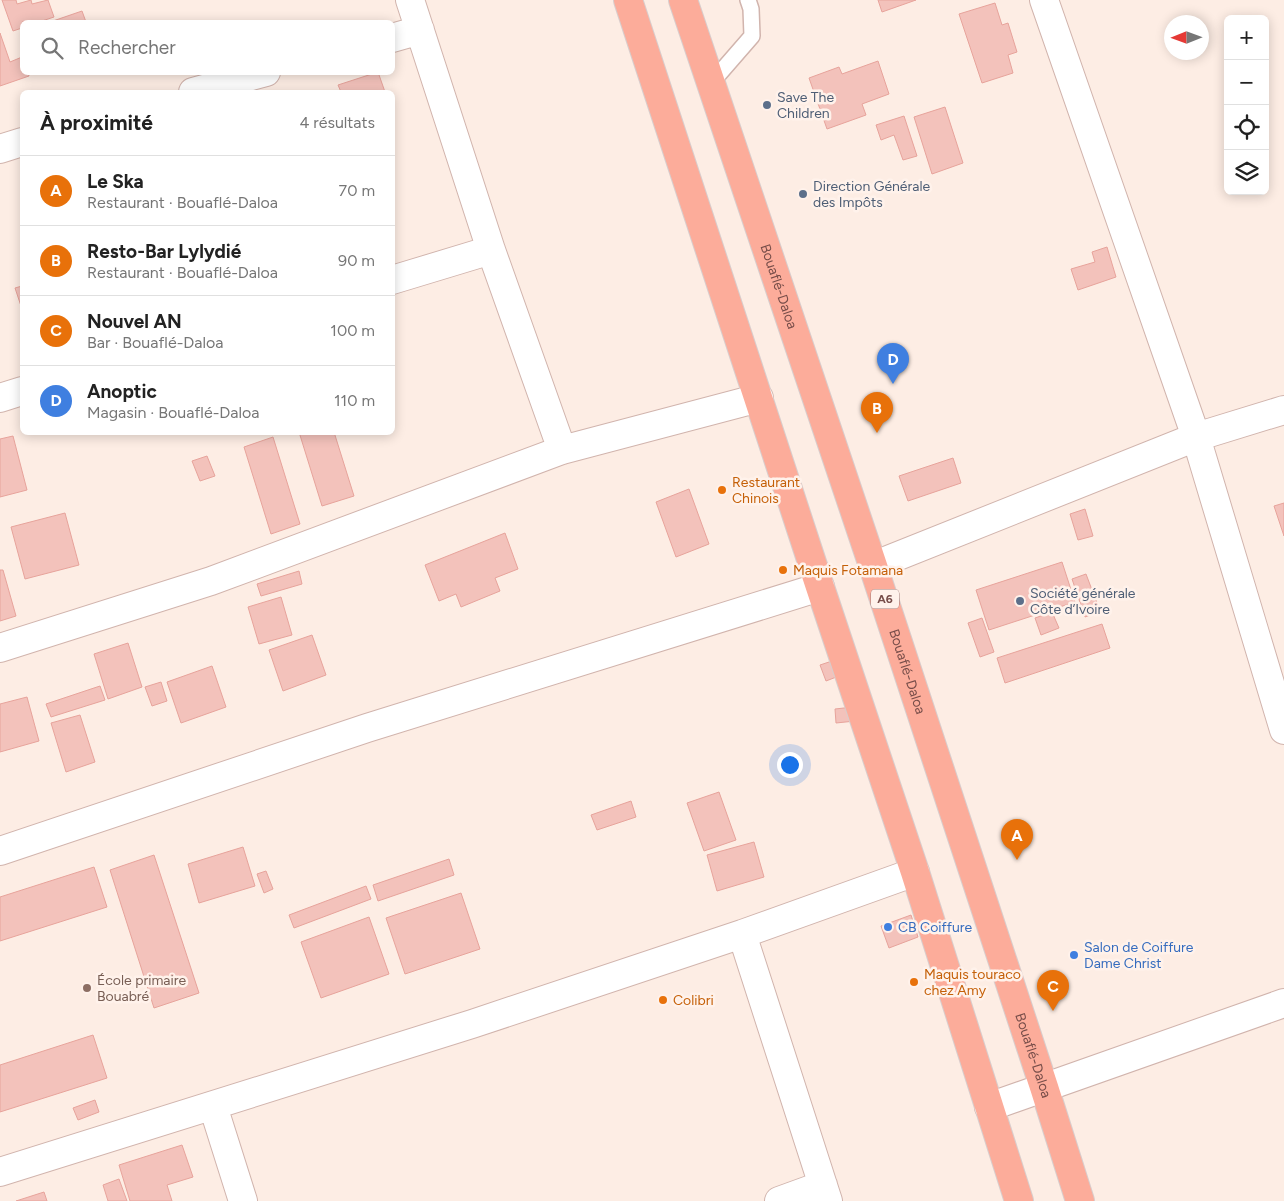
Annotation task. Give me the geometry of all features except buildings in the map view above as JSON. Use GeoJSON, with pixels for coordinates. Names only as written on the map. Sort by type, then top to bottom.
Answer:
{"type":"FeatureCollection","features":[{"type":"Feature","properties":{"kind":"highway"},"geometry":{"type":"LineString","coordinates":[[628,0],[915,872],[1019,1201]]}},
{"type":"Feature","properties":{"kind":"highway","name":"Bouaflé-Daloa"},"geometry":{"type":"LineString","coordinates":[[683,0],[874,566],[1080,1201]]}},
{"type":"Feature","properties":{"kind":"street"},"geometry":{"type":"LineString","coordinates":[[410,0],[491,250],[562,450]]}},
{"type":"Feature","properties":{"kind":"street"},"geometry":{"type":"LineString","coordinates":[[1044,0],[1196,438],[1284,730]]}},
{"type":"Feature","properties":{"kind":"street"},"geometry":{"type":"LineString","coordinates":[[395,37],[420,30]]}},
{"type":"Feature","properties":{"kind":"street"},"geometry":{"type":"LineString","coordinates":[[199,90],[255,75]]}},
{"type":"Feature","properties":{"kind":"street"},"geometry":{"type":"LineString","coordinates":[[0,149],[20,143]]}},
{"type":"Feature","properties":{"kind":"street"},"geometry":{"type":"LineString","coordinates":[[395,279],[491,250]]}},
{"type":"Feature","properties":{"kind":"street"},"geometry":{"type":"LineString","coordinates":[[0,398],[20,392]]}},
{"type":"Feature","properties":{"kind":"street"},"geometry":{"type":"LineString","coordinates":[[0,648],[211,581],[562,450],[759,398]]}},
{"type":"Feature","properties":{"kind":"street"},"geometry":{"type":"LineString","coordinates":[[874,566],[1196,438],[1284,410]]}},
{"type":"Feature","properties":{"kind":"street"},"geometry":{"type":"LineString","coordinates":[[0,851],[367,728],[820,587]]}},
{"type":"Feature","properties":{"kind":"street"},"geometry":{"type":"LineString","coordinates":[[0,1172],[472,1024],[742,934],[915,872]]}},
{"type":"Feature","properties":{"kind":"street"},"geometry":{"type":"LineString","coordinates":[[742,934],[825,1193],[779,1201]]}},
{"type":"Feature","properties":{"kind":"street"},"geometry":{"type":"LineString","coordinates":[[989,1107],[1284,1003]]}},
{"type":"Feature","properties":{"kind":"street"},"geometry":{"type":"LineString","coordinates":[[213,1106],[243,1201]]}},
{"type":"Feature","properties":{"kind":"lane"},"geometry":{"type":"LineString","coordinates":[[712,82],[752,36],[751,9],[748,0]]}},
{"type":"Feature","properties":{"kind":"place","name":"Save The Children"},"geometry":{"type":"Point","coordinates":[767,105]}},
{"type":"Feature","properties":{"kind":"place","name":"Direction Générale des Impôts"},"geometry":{"type":"Point","coordinates":[803,194]}},
{"type":"Feature","properties":{"kind":"place","name":"Anoptic"},"geometry":{"type":"Point","coordinates":[893,384]}},
{"type":"Feature","properties":{"kind":"place","name":"Resto-Bar Lylydié"},"geometry":{"type":"Point","coordinates":[877,433]}},
{"type":"Feature","properties":{"kind":"place","name":"Restaurant Chinois"},"geometry":{"type":"Point","coordinates":[722,490]}},
{"type":"Feature","properties":{"kind":"place","name":"Maquis Fotamana"},"geometry":{"type":"Point","coordinates":[783,570]}},
{"type":"Feature","properties":{"kind":"place","name":"Société générale Côte d’Ivoire"},"geometry":{"type":"Point","coordinates":[1020,601]}},
{"type":"Feature","properties":{"kind":"place","name":"Le Ska"},"geometry":{"type":"Point","coordinates":[1017,860]}},
{"type":"Feature","properties":{"kind":"place","name":"CB Coiffure"},"geometry":{"type":"Point","coordinates":[888,927]}},
{"type":"Feature","properties":{"kind":"place","name":"Salon de Coiffure Dame Christ"},"geometry":{"type":"Point","coordinates":[1074,955]}},
{"type":"Feature","properties":{"kind":"place","name":"Maquis touraco chez Amy"},"geometry":{"type":"Point","coordinates":[914,982]}},
{"type":"Feature","properties":{"kind":"place","name":"École primaire Bouabré"},"geometry":{"type":"Point","coordinates":[87,988]}},
{"type":"Feature","properties":{"kind":"place","name":"Colibri"},"geometry":{"type":"Point","coordinates":[663,1000]}},
{"type":"Feature","properties":{"kind":"place","name":"Nouvel AN"},"geometry":{"type":"Point","coordinates":[1053,1011]}}]}
